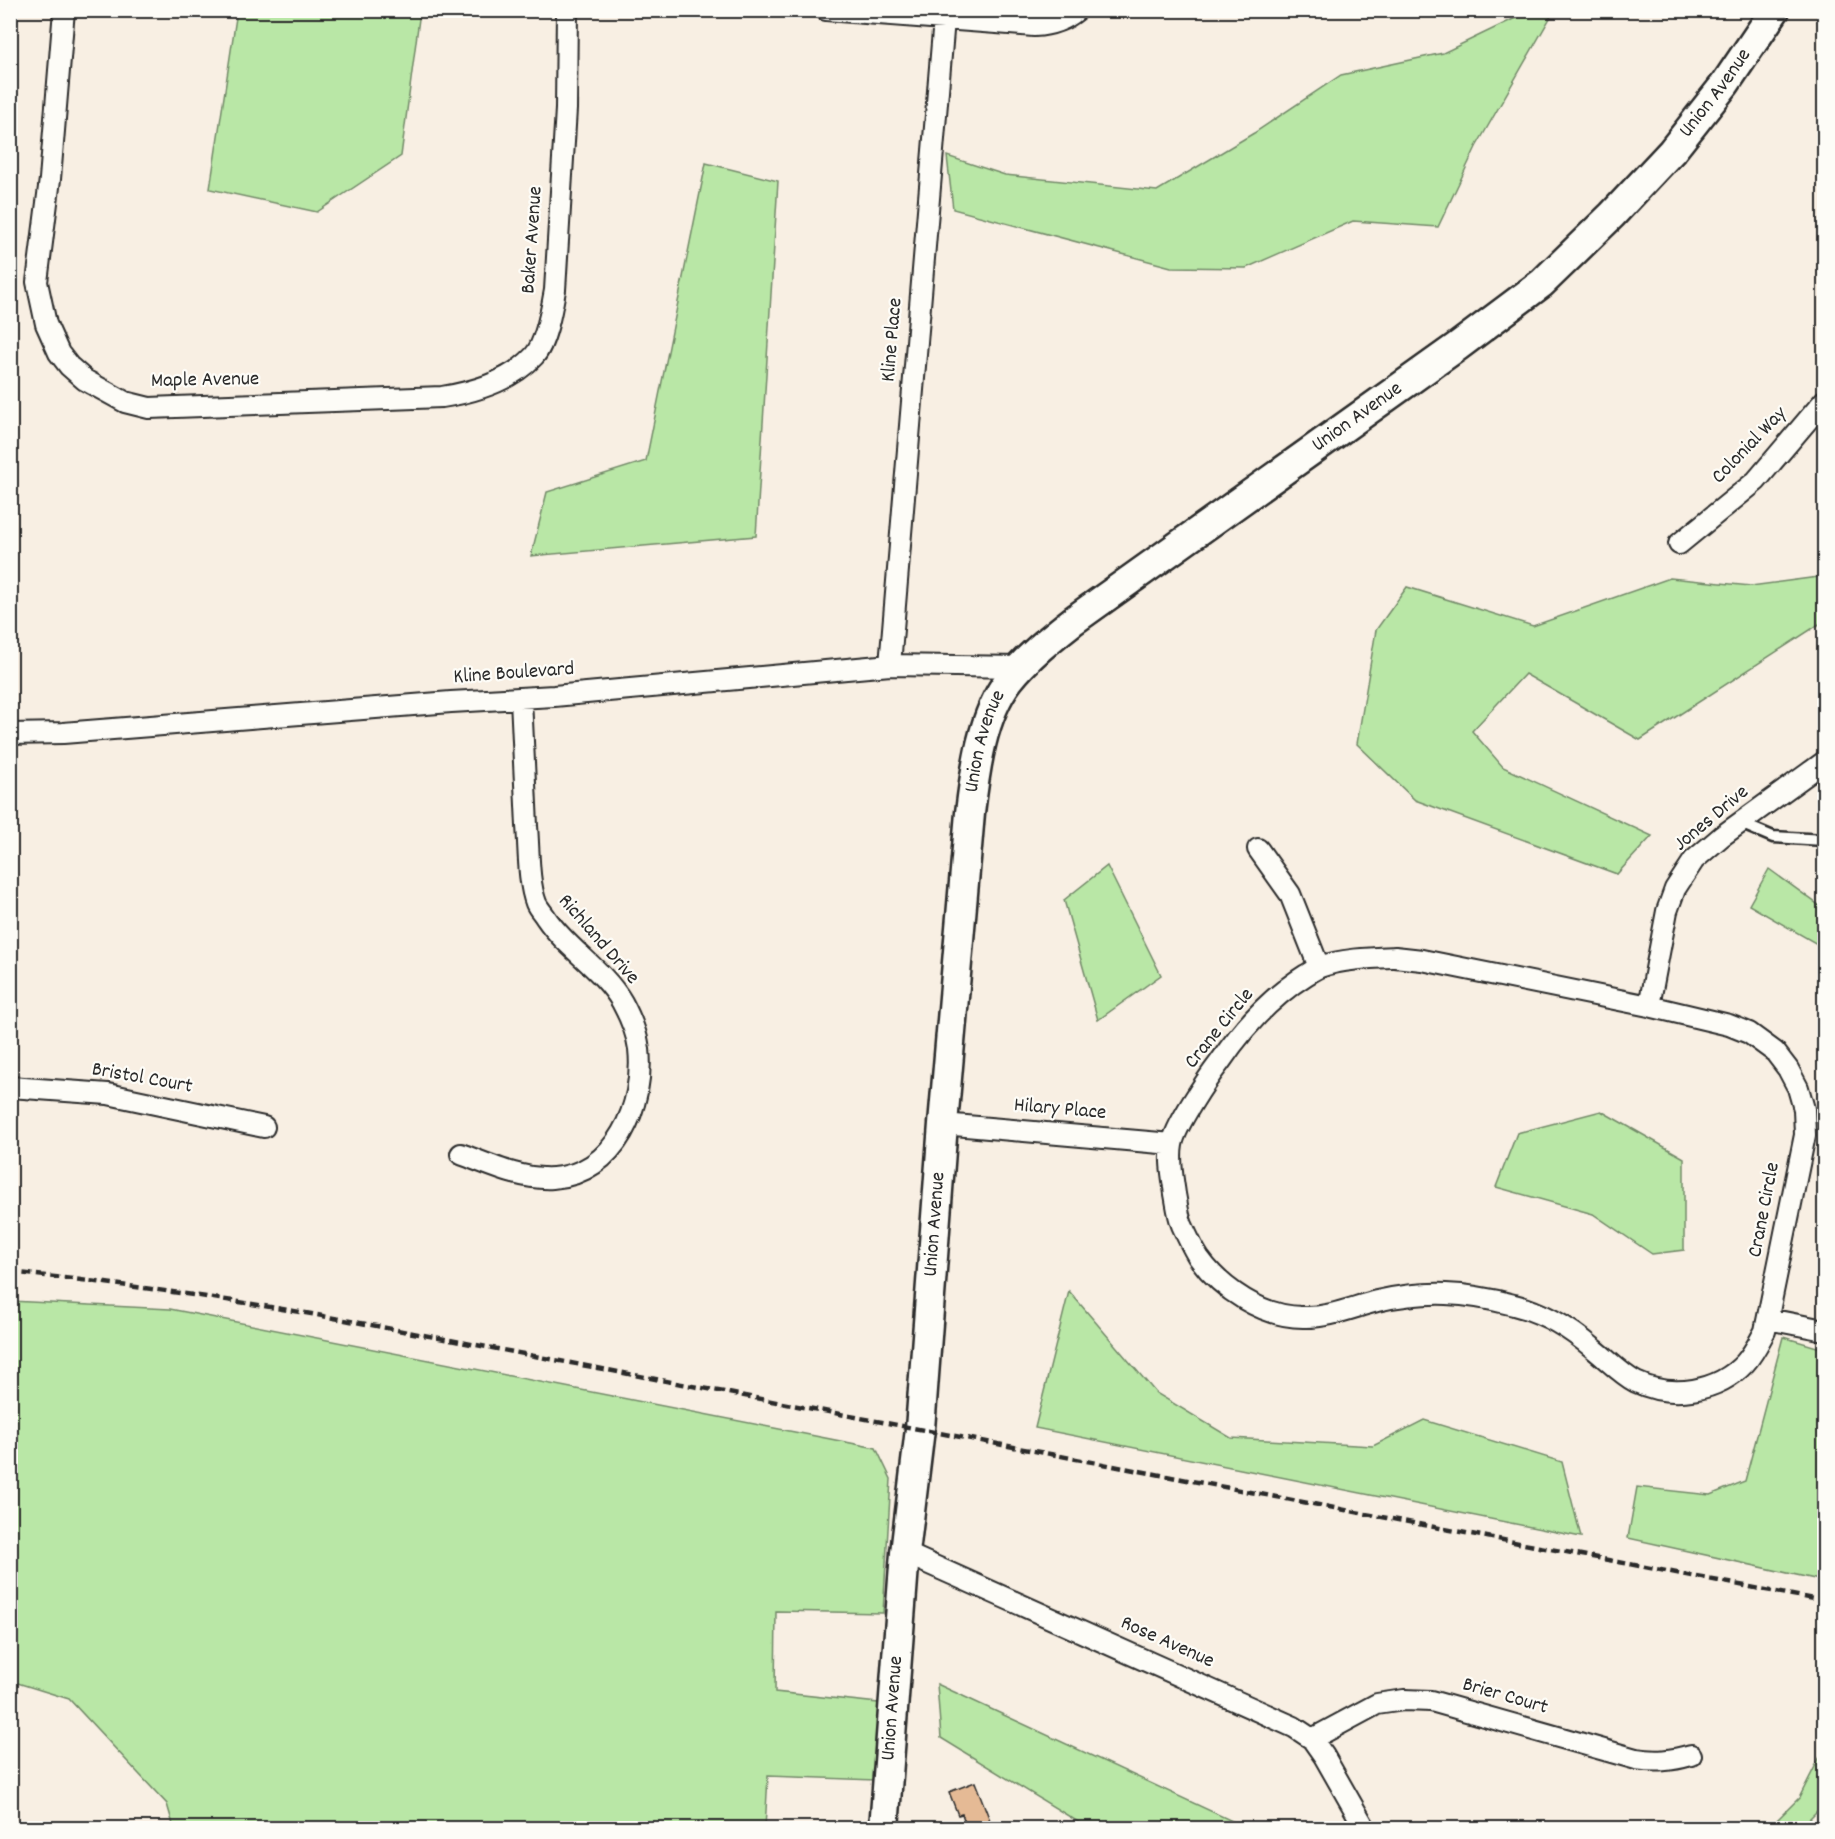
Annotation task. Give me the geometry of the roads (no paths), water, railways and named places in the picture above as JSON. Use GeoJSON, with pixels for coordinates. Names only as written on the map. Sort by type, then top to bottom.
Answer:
{"type":"FeatureCollection","features":[{"type":"Feature","properties":{"kind":"main road","name":"Union Avenue"},"geometry":{"type":"LineString","coordinates":[[884,1828],[905,1553],[920,1429],[943,1124],[974,776],[987,726],[996,703],[1008,682],[1035,652],[1074,620],[1458,346],[1542,283],[1612,215],[1672,151],[1725,84],[1775,10]]}},
{"type":"Feature","properties":{"kind":"street","name":"Maple Avenue"},"geometry":{"type":"LineString","coordinates":[[64,10],[50,179],[37,282],[46,324],[59,353],[69,366],[85,380],[125,402],[149,408],[431,397]]}},
{"type":"Feature","properties":{"kind":"street","name":"Baker Avenue"},"geometry":{"type":"LineString","coordinates":[[431,397],[464,393],[506,377],[535,355],[544,335],[555,290],[566,109],[567,10]]}},
{"type":"Feature","properties":{"kind":"street"},"geometry":{"type":"LineString","coordinates":[[826,10],[1045,25],[1069,17],[1077,10]]}},
{"type":"Feature","properties":{"kind":"street","name":"Kline Place"},"geometry":{"type":"LineString","coordinates":[[890,665],[944,19]]}},
{"type":"Feature","properties":{"kind":"street","name":"Colonial Way"},"geometry":{"type":"LineString","coordinates":[[1679,544],[1756,481],[1824,401]]}},
{"type":"Feature","properties":{"kind":"street","name":"Kline Boulevard"},"geometry":{"type":"LineString","coordinates":[[10,734],[63,733],[451,702],[521,699],[890,665],[1021,667]]}},
{"type":"Feature","properties":{"kind":"street","name":"Richland Drive"},"geometry":{"type":"LineString","coordinates":[[461,1154],[537,1178],[556,1178],[575,1173],[592,1165],[608,1153],[632,1113],[639,1088],[639,1048],[632,1023],[620,1000],[604,979],[555,932],[536,903],[530,871],[521,699]]}},
{"type":"Feature","properties":{"kind":"street","name":"Jones Drive"},"geometry":{"type":"LineString","coordinates":[[1649,1006],[1667,911],[1675,889],[1694,860],[1740,823],[1824,762]]}},
{"type":"Feature","properties":{"kind":"street"},"geometry":{"type":"LineString","coordinates":[[1258,849],[1290,894],[1320,967]]}},
{"type":"Feature","properties":{"kind":"street","name":"Crane Circle"},"geometry":{"type":"LineString","coordinates":[[1395,957],[1422,960],[1649,1006],[1729,1025],[1749,1033],[1775,1052],[1788,1069],[1798,1088],[1804,1109],[1804,1135],[1765,1331],[1745,1364],[1730,1376],[1712,1385],[1694,1390],[1674,1391],[1637,1382],[1620,1371],[1591,1346],[1545,1317],[1519,1306],[1486,1298],[1429,1293],[1402,1296],[1327,1315],[1304,1317],[1280,1314],[1249,1302],[1222,1284],[1199,1258],[1181,1222],[1172,1176],[1172,1144],[1186,1115],[1221,1061],[1260,1011],[1292,984],[1320,967],[1372,958],[1395,957]]}},
{"type":"Feature","properties":{"kind":"street","name":"Bristol Court"},"geometry":{"type":"LineString","coordinates":[[10,1087],[108,1095],[264,1127]]}},
{"type":"Feature","properties":{"kind":"street","name":"Hilary Place"},"geometry":{"type":"LineString","coordinates":[[943,1124],[1172,1144]]}},
{"type":"Feature","properties":{"kind":"street"},"geometry":{"type":"LineString","coordinates":[[1768,1319],[1824,1330]]}},
{"type":"Feature","properties":{"kind":"street","name":"Rose Avenue"},"geometry":{"type":"LineString","coordinates":[[905,1553],[1294,1727],[1312,1739],[1324,1756],[1365,1828]]}},
{"type":"Feature","properties":{"kind":"street","name":"Brier Court"},"geometry":{"type":"LineString","coordinates":[[1312,1739],[1377,1704],[1404,1700],[1431,1701],[1636,1759],[1657,1762],[1690,1755]]}},
{"type":"Feature","properties":{"kind":"lane"},"geometry":{"type":"LineString","coordinates":[[1740,823],[1773,837],[1824,840]]}},
{"type":"Feature","properties":{"kind":"railway"},"geometry":{"type":"LineString","coordinates":[[10,1272],[180,1293],[350,1321],[1824,1601]]}}]}
